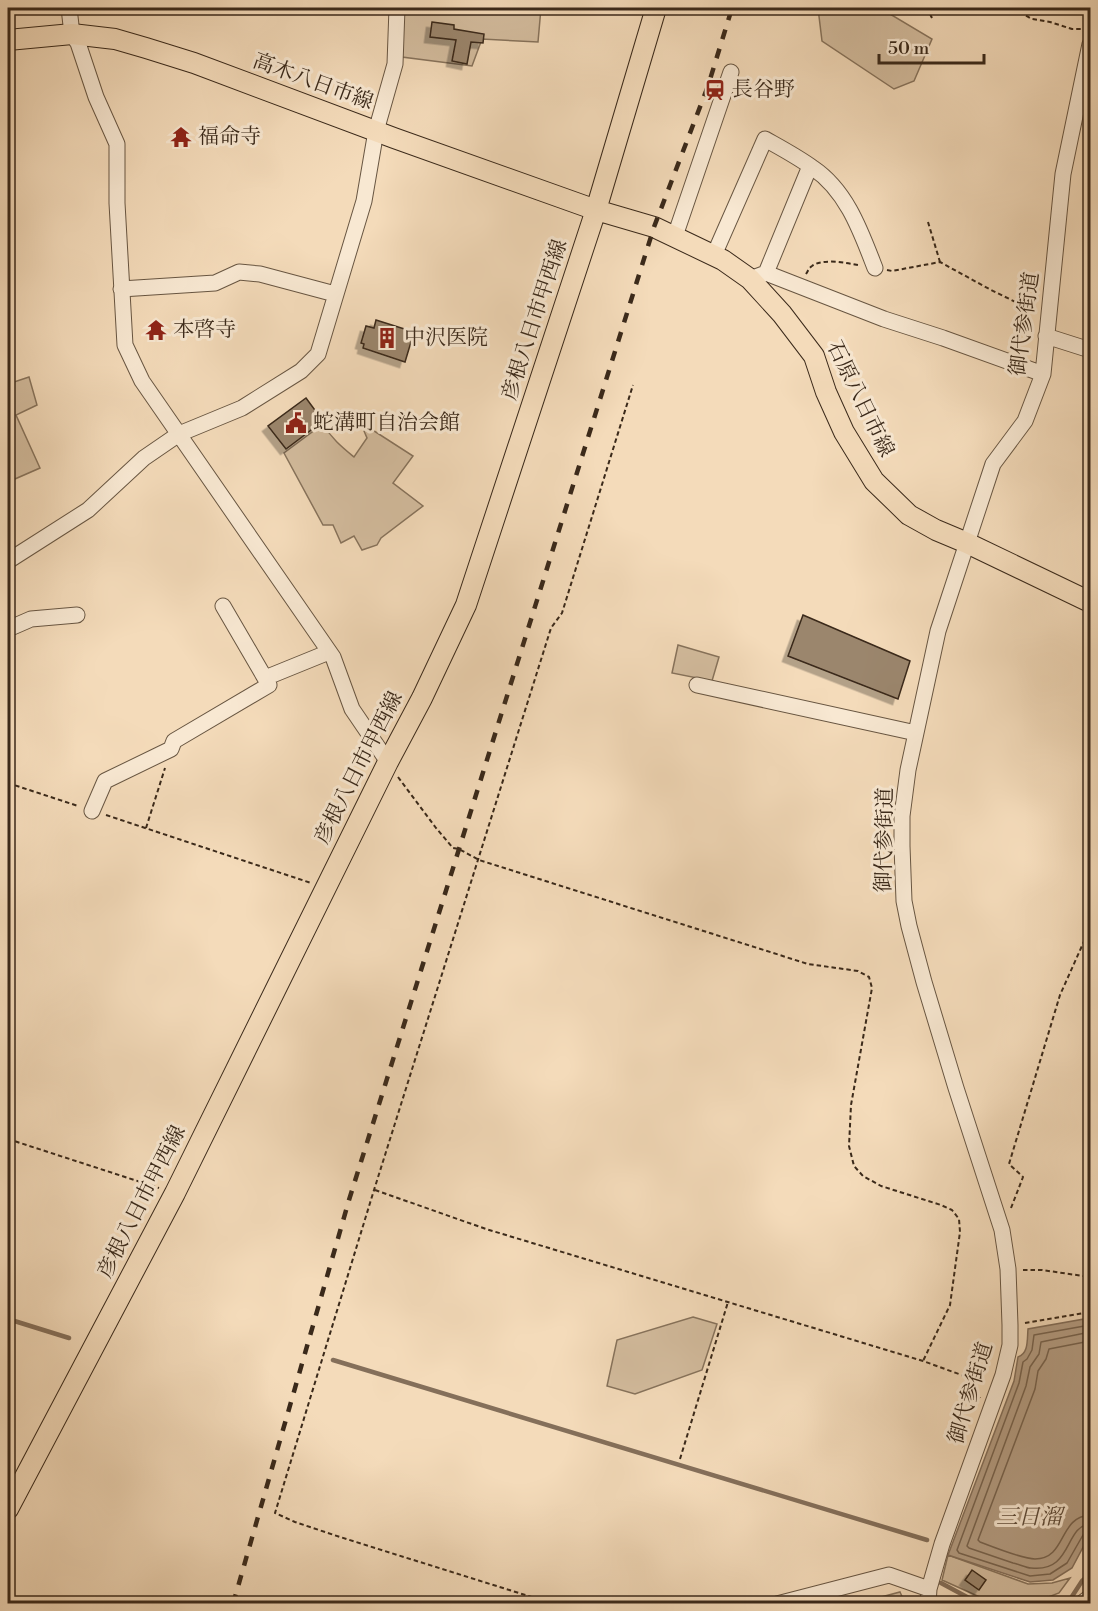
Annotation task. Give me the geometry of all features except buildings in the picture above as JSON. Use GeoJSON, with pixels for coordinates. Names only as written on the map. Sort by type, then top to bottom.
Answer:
{"type":"FeatureCollection","features":[{"type":"Feature","properties":{"kind":"main road","name":"彦根八日市甲西線"},"geometry":{"type":"LineString","coordinates":[[8,1509],[175,1193],[325,888],[422,698],[466,605],[596,210],[656,8]]}},
{"type":"Feature","properties":{"kind":"main road","name":"高木八日市線"},"geometry":{"type":"LineString","coordinates":[[8,40],[72,34],[115,39],[194,63],[596,210]]}},
{"type":"Feature","properties":{"kind":"main road","name":"石原八日市線"},"geometry":{"type":"LineString","coordinates":[[596,210],[654,227],[758,276],[782,314],[814,356],[826,392],[844,432],[874,481],[909,514],[936,530],[1090,602]]}},
{"type":"Feature","properties":{"kind":"street"},"geometry":{"type":"LineString","coordinates":[[69,8],[72,34],[78,43],[96,97],[117,144],[117,202],[125,345],[142,381],[172,427],[333,657],[352,709],[388,762]]}},
{"type":"Feature","properties":{"kind":"street"},"geometry":{"type":"LineString","coordinates":[[8,561],[88,510],[144,458],[179,434],[242,408],[302,371],[318,354],[364,201],[376,131],[395,64],[397,8]]}},
{"type":"Feature","properties":{"kind":"street","name":"御代参街道"},"geometry":{"type":"LineString","coordinates":[[929,1596],[942,1544],[1003,1375],[1010,1345],[1010,1325],[1008,1269],[1002,1230],[927,993],[904,901],[902,816],[908,770],[938,631],[993,465],[1025,421],[1043,374],[1063,174],[1090,44]]}},
{"type":"Feature","properties":{"kind":"street"},"geometry":{"type":"LineString","coordinates":[[675,236],[731,72]]}},
{"type":"Feature","properties":{"kind":"street"},"geometry":{"type":"LineString","coordinates":[[714,255],[765,139],[810,166],[834,187],[855,218],[875,268]]}},
{"type":"Feature","properties":{"kind":"street"},"geometry":{"type":"LineString","coordinates":[[810,166],[758,276],[1043,374]]}},
{"type":"Feature","properties":{"kind":"street"},"geometry":{"type":"LineString","coordinates":[[121,289],[215,283],[239,272],[260,274],[335,294]]}},
{"type":"Feature","properties":{"kind":"street"},"geometry":{"type":"LineString","coordinates":[[1046,336],[1090,350]]}},
{"type":"Feature","properties":{"kind":"street"},"geometry":{"type":"LineString","coordinates":[[92,811],[105,781],[171,749],[174,741],[269,685],[224,606]]}},
{"type":"Feature","properties":{"kind":"street"},"geometry":{"type":"LineString","coordinates":[[8,629],[31,619],[77,615]]}},
{"type":"Feature","properties":{"kind":"street"},"geometry":{"type":"LineString","coordinates":[[265,678],[329,652]]}},
{"type":"Feature","properties":{"kind":"street"},"geometry":{"type":"LineString","coordinates":[[697,686],[916,733]]}},
{"type":"Feature","properties":{"kind":"street"},"geometry":{"type":"LineString","coordinates":[[777,1604],[888,1575],[929,1596]]}},
{"type":"Feature","properties":{"kind":"street"},"geometry":{"type":"LineString","coordinates":[[1081,1604],[1090,1597]]}},
{"type":"Feature","properties":{"kind":"path"},"geometry":{"type":"LineString","coordinates":[[927,8],[932,18]]}},
{"type":"Feature","properties":{"kind":"path"},"geometry":{"type":"LineString","coordinates":[[1013,8],[1032,20],[1090,29]]}},
{"type":"Feature","properties":{"kind":"path"},"geometry":{"type":"LineString","coordinates":[[928,222],[940,262]]}},
{"type":"Feature","properties":{"kind":"path"},"geometry":{"type":"LineString","coordinates":[[804,276],[813,265],[822,263],[842,262],[892,271],[940,262],[1048,318]]}},
{"type":"Feature","properties":{"kind":"path"},"geometry":{"type":"LineString","coordinates":[[554,1604],[340,1538],[275,1513],[551,628],[562,614],[633,384]]}},
{"type":"Feature","properties":{"kind":"path"},"geometry":{"type":"LineString","coordinates":[[146,828],[171,749]]}},
{"type":"Feature","properties":{"kind":"path"},"geometry":{"type":"LineString","coordinates":[[388,762],[453,849],[459,849],[478,860],[808,964],[858,970],[869,977],[872,988],[851,1105],[849,1146],[854,1166],[863,1176],[881,1186],[941,1205],[952,1210],[959,1219],[960,1233],[950,1305],[924,1361]]}},
{"type":"Feature","properties":{"kind":"path"},"geometry":{"type":"LineString","coordinates":[[8,783],[325,888]]}},
{"type":"Feature","properties":{"kind":"path"},"geometry":{"type":"LineString","coordinates":[[1002,1230],[1023,1177],[1009,1164],[1060,995],[1090,928]]}},
{"type":"Feature","properties":{"kind":"path"},"geometry":{"type":"LineString","coordinates":[[8,1139],[175,1193]]}},
{"type":"Feature","properties":{"kind":"path"},"geometry":{"type":"LineString","coordinates":[[374,1190],[486,1229],[924,1361],[967,1377],[990,1413]]}},
{"type":"Feature","properties":{"kind":"path"},"geometry":{"type":"LineString","coordinates":[[1008,1269],[1042,1270],[1090,1277]]}},
{"type":"Feature","properties":{"kind":"path"},"geometry":{"type":"LineString","coordinates":[[680,1459],[728,1302]]}},
{"type":"Feature","properties":{"kind":"path"},"geometry":{"type":"LineString","coordinates":[[1010,1325],[1090,1312]]}},
{"type":"Feature","properties":{"kind":"path"},"geometry":{"type":"LineString","coordinates":[[1090,1550],[1086,1558],[1086,1567],[1090,1564]]}},
{"type":"Feature","properties":{"kind":"shaded area"},"geometry":{"type":"Polygon","coordinates":[[[402,8],[541,8],[538,42],[482,39],[472,66],[402,57],[402,8]]]}},
{"type":"Feature","properties":{"kind":"shaded area"},"geometry":{"type":"Polygon","coordinates":[[[818,8],[880,8],[932,39],[914,81],[894,89],[822,41],[818,8]]]}},
{"type":"Feature","properties":{"kind":"shaded area"},"geometry":{"type":"Polygon","coordinates":[[[29,377],[37,405],[16,415],[40,468],[8,482],[8,384],[29,377]]]}},
{"type":"Feature","properties":{"kind":"shaded area"},"geometry":{"type":"Polygon","coordinates":[[[323,424],[333,438],[354,457],[367,438],[364,431],[368,427],[413,456],[393,483],[423,506],[381,538],[377,545],[362,550],[354,536],[341,543],[333,525],[323,525],[284,453],[323,424]]]}},
{"type":"Feature","properties":{"kind":"shaded area"},"geometry":{"type":"Polygon","coordinates":[[[678,645],[719,657],[712,681],[672,673],[678,645]]]}},
{"type":"Feature","properties":{"kind":"shaded area"},"geometry":{"type":"Polygon","coordinates":[[[693,1317],[717,1324],[702,1370],[635,1394],[607,1386],[617,1340],[693,1317]]]}},
{"type":"Feature","properties":{"kind":"shaded area"},"geometry":{"type":"Polygon","coordinates":[[[948,1555],[1028,1584],[1052,1583],[1070,1578],[1059,1593],[1030,1604],[993,1603],[942,1580],[948,1555]]]}},
{"type":"Feature","properties":{"kind":"shaded area"},"geometry":{"type":"Polygon","coordinates":[[[900,1592],[905,1603],[859,1603],[900,1592]]]}},
{"type":"Feature","properties":{"kind":"water","name":"三日溜"},"geometry":{"type":"Polygon","coordinates":[[[1090,1318],[1090,1534],[1072,1568],[1053,1580],[1030,1582],[948,1555],[1014,1381],[1018,1357],[1026,1349],[1028,1329],[1090,1318]]]}},
{"type":"Feature","properties":{"kind":"waterway"},"geometry":{"type":"LineString","coordinates":[[8,1319],[69,1338]]}},
{"type":"Feature","properties":{"kind":"waterway"},"geometry":{"type":"LineString","coordinates":[[333,1360],[927,1540]]}},
{"type":"Feature","properties":{"kind":"waterway"},"geometry":{"type":"LineString","coordinates":[[1055,1604],[1071,1598],[1082,1581],[1090,1574]]}},
{"type":"Feature","properties":{"kind":"waterway"},"geometry":{"type":"LineString","coordinates":[[941,1583],[980,1604]]}},
{"type":"Feature","properties":{"kind":"railway"},"geometry":{"type":"LineString","coordinates":[[233,1604],[349,1200],[654,227],[708,86],[732,8]]}},
{"type":"Feature","properties":{"kind":"place","name":"長谷野"},"geometry":{"type":"Point","coordinates":[715,90]}},
{"type":"Feature","properties":{"kind":"place","name":"福命寺"},"geometry":{"type":"Point","coordinates":[181,137]}},
{"type":"Feature","properties":{"kind":"place","name":"本啓寺"},"geometry":{"type":"Point","coordinates":[156,330]}},
{"type":"Feature","properties":{"kind":"place","name":"中沢医院"},"geometry":{"type":"Point","coordinates":[387,338]}},
{"type":"Feature","properties":{"kind":"place","name":"蛇溝町自治会館"},"geometry":{"type":"Point","coordinates":[296,423]}}]}
